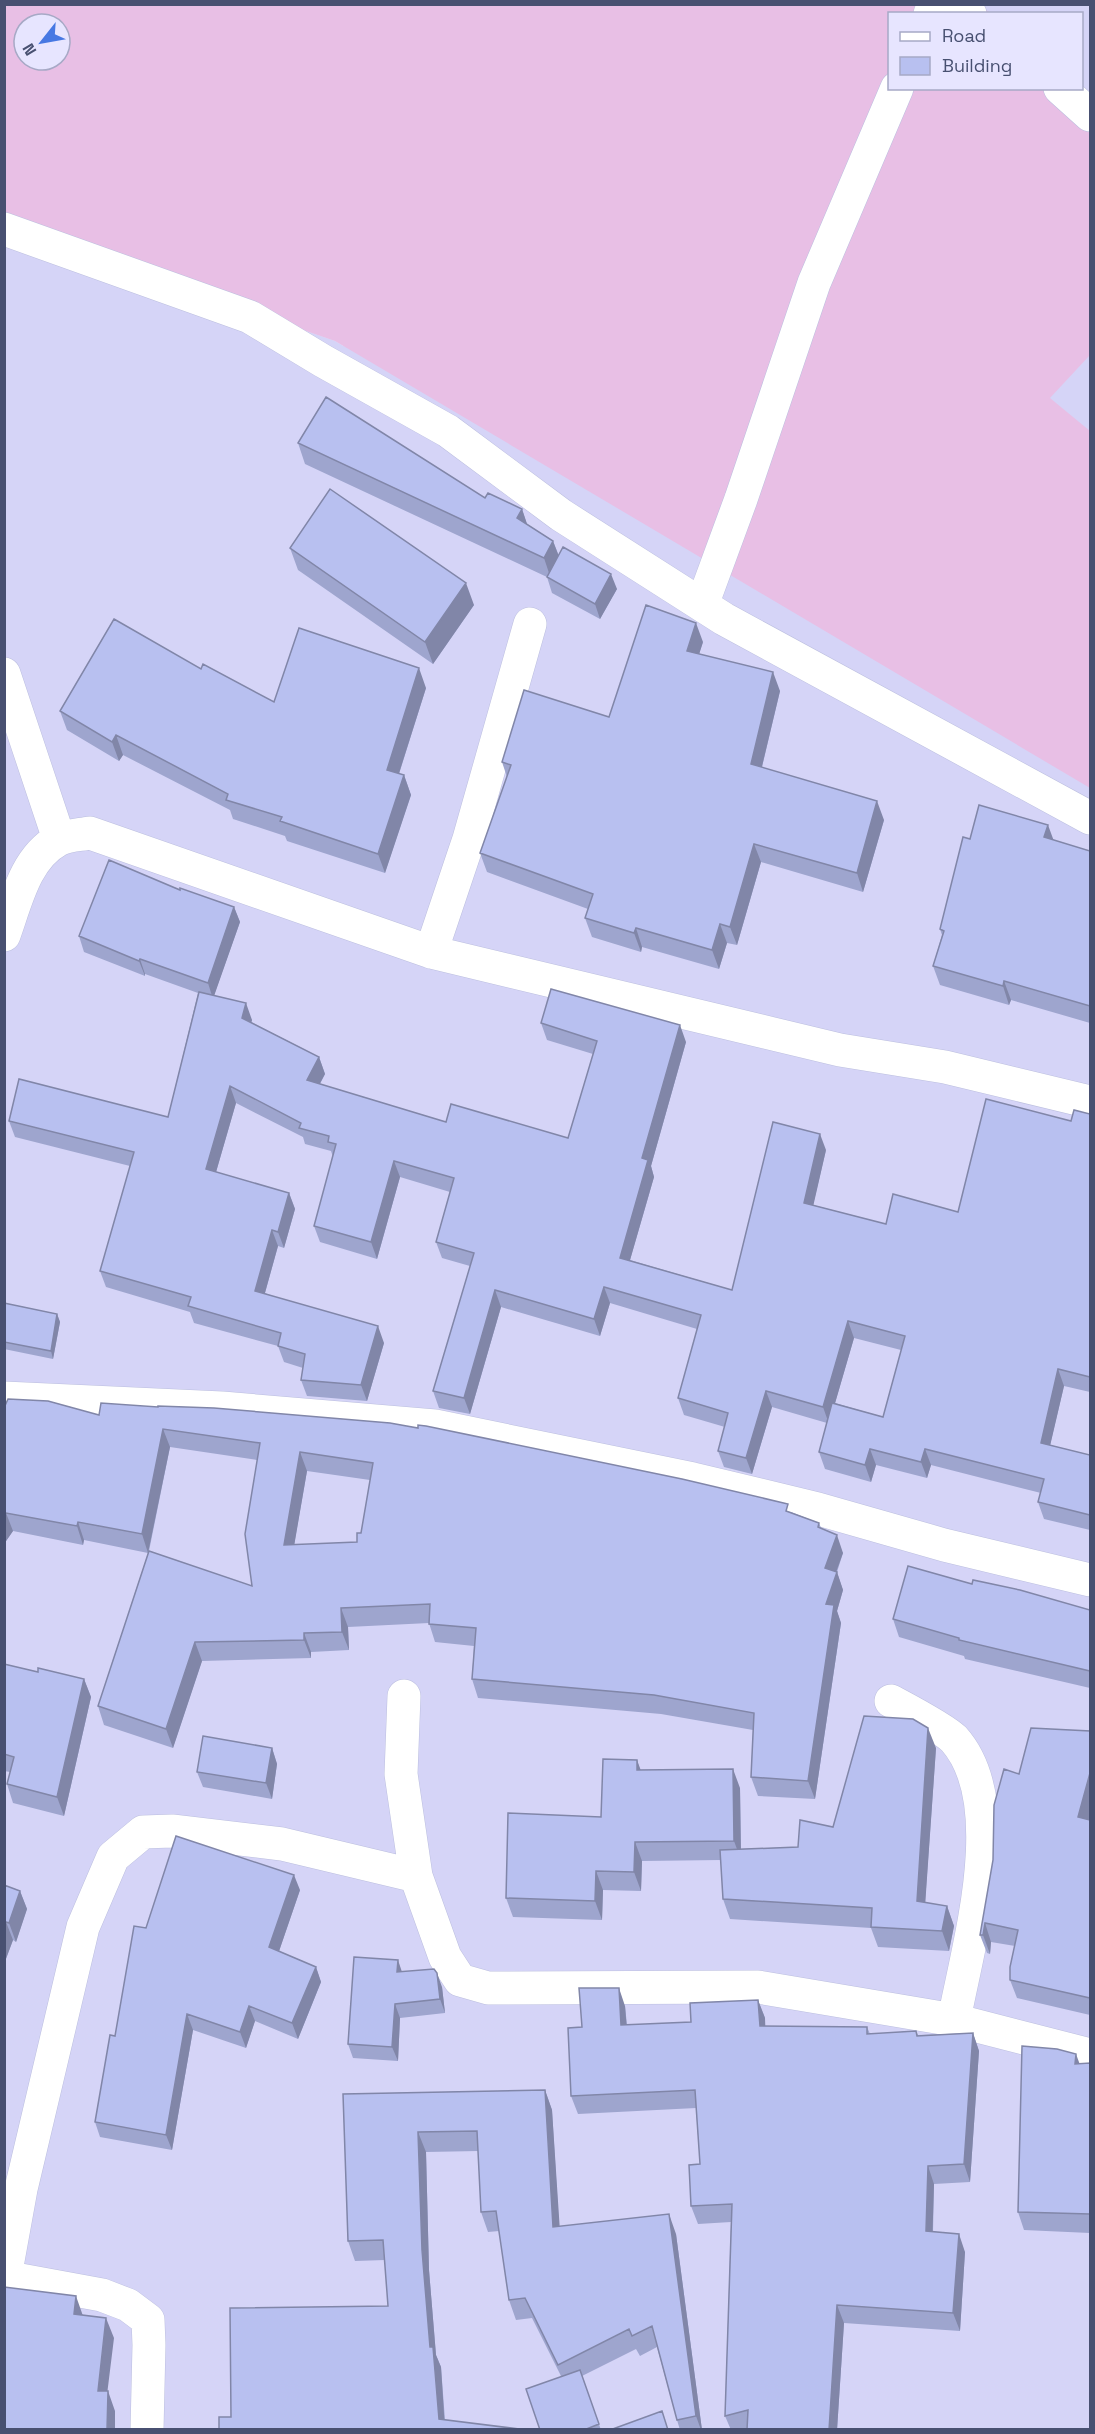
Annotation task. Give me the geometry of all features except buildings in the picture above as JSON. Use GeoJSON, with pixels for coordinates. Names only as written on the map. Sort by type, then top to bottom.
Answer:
{"type":"FeatureCollection","features":[{"type":"Feature","properties":{"kind":"street"},"geometry":{"type":"LineString","coordinates":[[702,605],[741,499],[814,283],[896,90]]}},
{"type":"Feature","properties":{"kind":"street"},"geometry":{"type":"LineString","coordinates":[[1062,90],[1090,115]]}},
{"type":"Feature","properties":{"kind":"street"},"geometry":{"type":"LineString","coordinates":[[4,228],[250,317],[448,431],[561,515],[702,605],[765,642],[1090,818]]}},
{"type":"Feature","properties":{"kind":"street"},"geometry":{"type":"LineString","coordinates":[[431,952],[469,839],[530,624]]}},
{"type":"Feature","properties":{"kind":"street"},"geometry":{"type":"LineString","coordinates":[[4,674],[59,839]]}},
{"type":"Feature","properties":{"kind":"street"},"geometry":{"type":"LineString","coordinates":[[4,935],[21,886],[37,856],[59,839],[90,833],[431,952],[840,1050],[945,1067],[1090,1102]]}},
{"type":"Feature","properties":{"kind":"street"},"geometry":{"type":"LineString","coordinates":[[4,1398],[222,1408],[435,1426],[693,1479],[818,1509],[944,1545],[1090,1580]]}},
{"type":"Feature","properties":{"kind":"street"},"geometry":{"type":"LineString","coordinates":[[404,1696],[402,1774],[416,1876],[445,1957],[460,1980],[488,1988],[758,1987],[954,2020],[1090,2055]]}},
{"type":"Feature","properties":{"kind":"street"},"geometry":{"type":"LineString","coordinates":[[891,1701],[953,1738],[969,1761],[983,1814],[981,1874],[954,2020]]}},
{"type":"Feature","properties":{"kind":"street"},"geometry":{"type":"LineString","coordinates":[[147,2430],[150,2345],[148,2320],[128,2305],[102,2295],[5,2277],[21,2189],[83,1927],[112,1857],[143,1832],[172,1832],[282,1844],[416,1876]]}},
{"type":"Feature","properties":{"kind":"shaded area"},"geometry":{"type":"Polygon","coordinates":[[[5,5],[980,5],[989,12],[888,12],[888,90],[1069,90],[1090,110],[1090,355],[1050,398],[1090,431],[1090,788],[335,341],[5,227],[5,5]]]}},
{"type":"Feature","properties":{"kind":"shaded area"},"geometry":{"type":"Polygon","coordinates":[[[961,5],[1090,5],[1090,2429],[5,2430],[5,227],[335,341],[343,346],[888,89],[1083,90],[1083,12],[947,12],[961,5]]]}}]}
